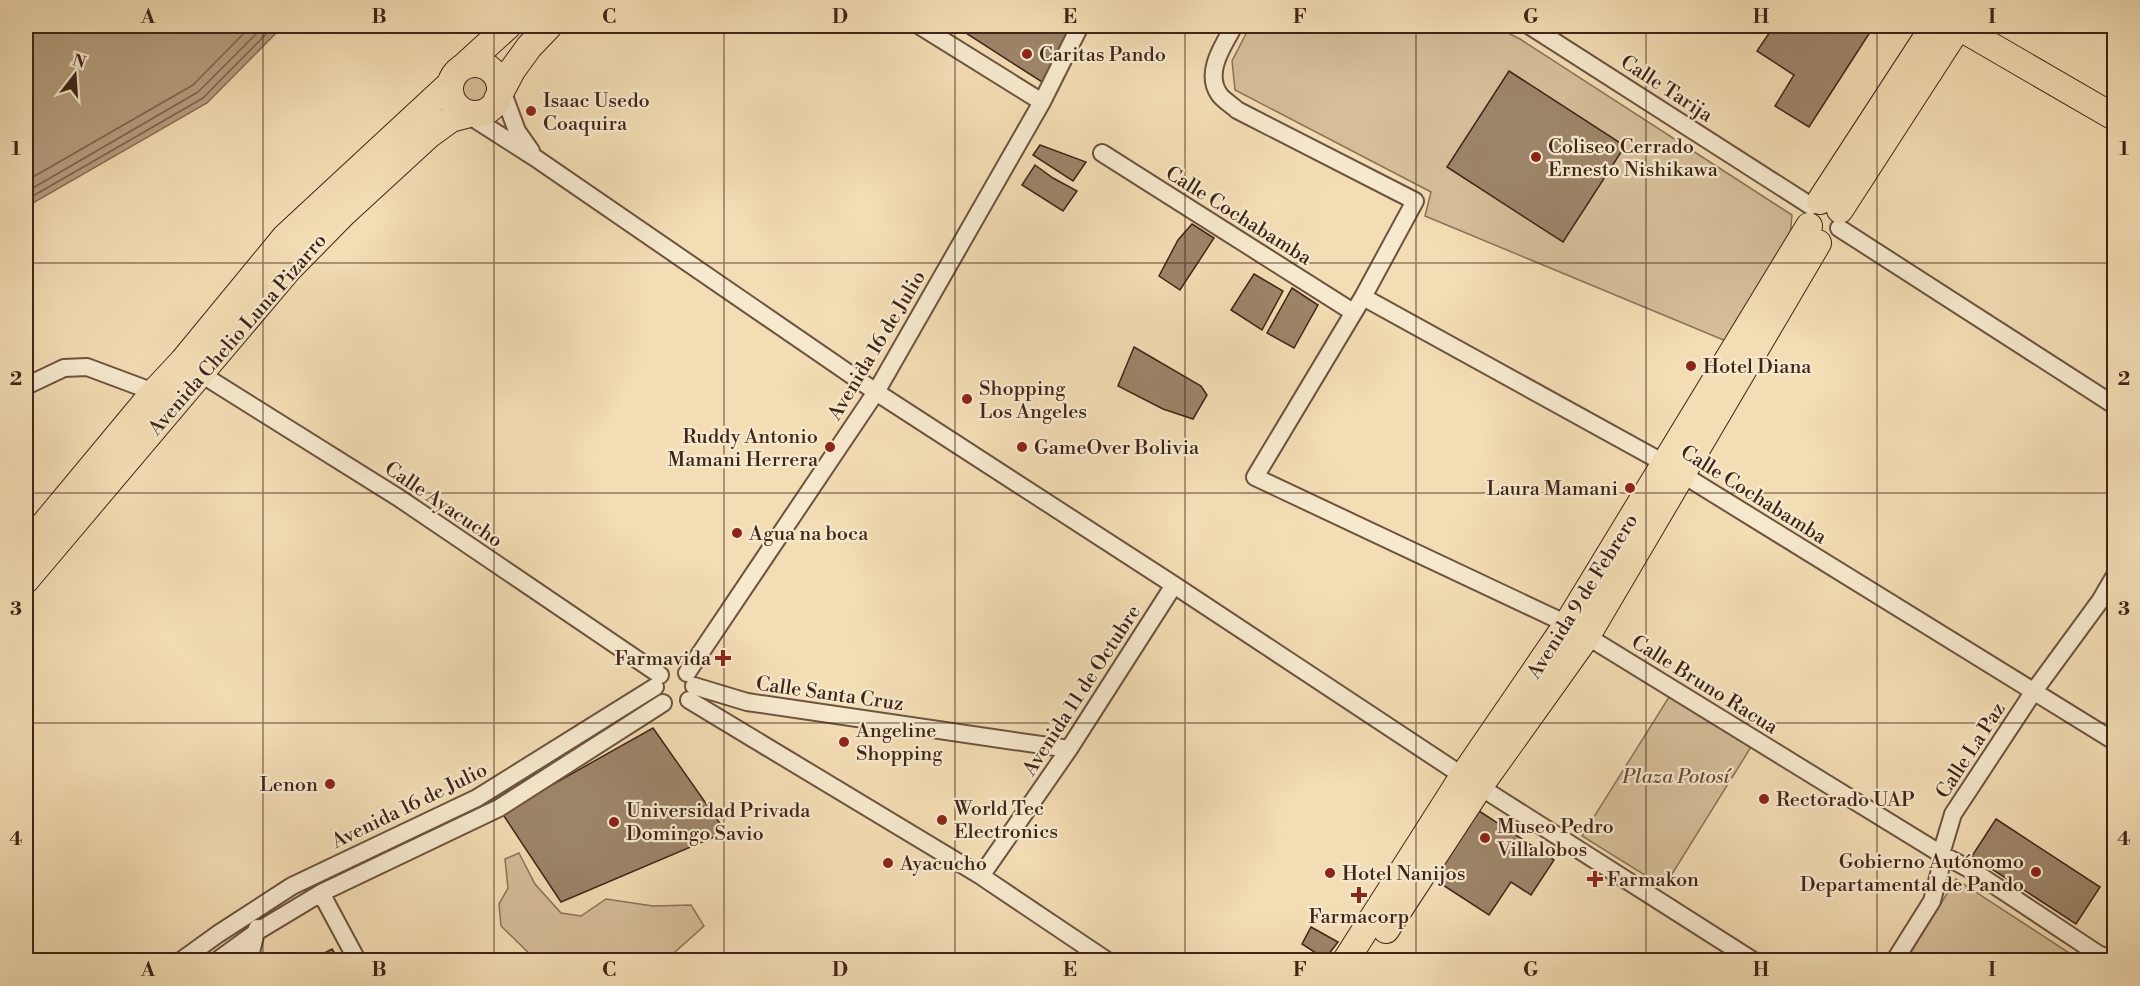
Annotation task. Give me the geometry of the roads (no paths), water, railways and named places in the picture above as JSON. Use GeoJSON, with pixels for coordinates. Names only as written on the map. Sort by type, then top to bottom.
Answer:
{"type":"FeatureCollection","features":[{"type":"Feature","properties":{"kind":"main road","name":"Avenida Chelio Luna Pizarro"},"geometry":{"type":"LineString","coordinates":[[26,546],[285,237],[507,26]]}},
{"type":"Feature","properties":{"kind":"main road"},"geometry":{"type":"LineString","coordinates":[[499,92],[492,70],[485,66],[470,65],[457,76],[452,100],[467,113],[478,114],[486,111],[499,92],[513,69],[529,47],[549,26]]}},
{"type":"Feature","properties":{"kind":"main road"},"geometry":{"type":"LineString","coordinates":[[1950,26],[2115,117]]}},
{"type":"Feature","properties":{"kind":"main road","name":"Avenida 9 de Febrero"},"geometry":{"type":"LineString","coordinates":[[1346,960],[1577,630],[1824,218],[1950,26]]}},
{"type":"Feature","properties":{"kind":"main road","name":"Avenida Chelio Luna Pizarro"},"geometry":{"type":"LineString","coordinates":[[26,580],[288,270],[343,214],[429,135],[451,120],[467,113]]}},
{"type":"Feature","properties":{"kind":"main road","name":"Avenida 9 de Febrero"},"geometry":{"type":"LineString","coordinates":[[1366,960],[1472,781]]}},
{"type":"Feature","properties":{"kind":"street"},"geometry":{"type":"LineString","coordinates":[[920,26],[1042,102]]}},
{"type":"Feature","properties":{"kind":"street","name":"Avenida 16 de Julio"},"geometry":{"type":"LineString","coordinates":[[690,686],[876,392],[1042,102],[1080,26]]}},
{"type":"Feature","properties":{"kind":"street"},"geometry":{"type":"LineString","coordinates":[[1234,26],[1219,52],[1213,74],[1218,94],[1238,110],[1415,201],[1353,312]]}},
{"type":"Feature","properties":{"kind":"street","name":"Calle Tarija"},"geometry":{"type":"LineString","coordinates":[[1530,26],[2115,405]]}},
{"type":"Feature","properties":{"kind":"street"},"geometry":{"type":"LineString","coordinates":[[499,92],[517,131],[534,157]]}},
{"type":"Feature","properties":{"kind":"street"},"geometry":{"type":"LineString","coordinates":[[467,113],[876,392],[1472,781],[1752,960]]}},
{"type":"Feature","properties":{"kind":"street","name":"Calle Cochabamba"},"geometry":{"type":"LineString","coordinates":[[1101,153],[1353,312]]}},
{"type":"Feature","properties":{"kind":"street","name":"Calle Cochabamba"},"geometry":{"type":"LineString","coordinates":[[1363,297],[1673,468],[2115,741]]}},
{"type":"Feature","properties":{"kind":"street","name":"Calle Bruno Racua"},"geometry":{"type":"LineString","coordinates":[[1353,312],[1255,477],[1577,630],[1964,868],[1973,871],[2098,954],[2114,960]]}},
{"type":"Feature","properties":{"kind":"street"},"geometry":{"type":"LineString","coordinates":[[26,386],[64,368],[87,367],[154,392]]}},
{"type":"Feature","properties":{"kind":"street","name":"Calle Ayacucho"},"geometry":{"type":"LineString","coordinates":[[201,374],[399,498],[658,681]]}},
{"type":"Feature","properties":{"kind":"street","name":"Calle La Paz"},"geometry":{"type":"LineString","coordinates":[[1895,960],[1932,901],[1940,870],[1941,854],[1953,814],[2034,691],[2107,602],[2115,577]]}},
{"type":"Feature","properties":{"kind":"street","name":"Avenida 11 de Octubre"},"geometry":{"type":"LineString","coordinates":[[981,876],[1069,748],[1174,585]]}},
{"type":"Feature","properties":{"kind":"street"},"geometry":{"type":"LineString","coordinates":[[690,686],[674,707],[659,699],[658,681],[664,671],[676,669],[690,686],[1106,960]]}},
{"type":"Feature","properties":{"kind":"street","name":"Avenida 16 de Julio"},"geometry":{"type":"LineString","coordinates":[[182,960],[218,933],[292,886],[477,798],[658,681]]}},
{"type":"Feature","properties":{"kind":"street","name":"Calle Santa Cruz"},"geometry":{"type":"LineString","coordinates":[[690,686],[747,702],[1069,748]]}},
{"type":"Feature","properties":{"kind":"street","name":"Avenida 16 de Julio"},"geometry":{"type":"LineString","coordinates":[[218,960],[258,931],[321,893],[499,808],[663,703]]}},
{"type":"Feature","properties":{"kind":"street"},"geometry":{"type":"LineString","coordinates":[[321,893],[357,960]]}},
{"type":"Feature","properties":{"kind":"street"},"geometry":{"type":"LineString","coordinates":[[249,960],[258,931],[256,909]]}},
{"type":"Feature","properties":{"kind":"water"},"geometry":{"type":"Polygon","coordinates":[[[46,26],[283,26],[207,103],[26,207],[26,37],[46,26]]]}},
{"type":"Feature","properties":{"kind":"place","name":"Caritas Pando"},"geometry":{"type":"Point","coordinates":[1027,54]}},
{"type":"Feature","properties":{"kind":"place","name":"Isaac Usedo Coaquira"},"geometry":{"type":"Point","coordinates":[531,111]}},
{"type":"Feature","properties":{"kind":"place","name":"Coliseo Cerrado Ernesto Nishikawa"},"geometry":{"type":"Point","coordinates":[1536,157]}},
{"type":"Feature","properties":{"kind":"place","name":"Hotel Diana"},"geometry":{"type":"Point","coordinates":[1691,366]}},
{"type":"Feature","properties":{"kind":"place","name":"Shopping Los Angeles"},"geometry":{"type":"Point","coordinates":[967,399]}},
{"type":"Feature","properties":{"kind":"place","name":"Ruddy Antonio Mamani Herrera"},"geometry":{"type":"Point","coordinates":[830,447]}},
{"type":"Feature","properties":{"kind":"place","name":"GameOver Bolivia"},"geometry":{"type":"Point","coordinates":[1022,447]}},
{"type":"Feature","properties":{"kind":"place","name":"Laura Mamani"},"geometry":{"type":"Point","coordinates":[1630,488]}},
{"type":"Feature","properties":{"kind":"place","name":"Agua na boca"},"geometry":{"type":"Point","coordinates":[737,533]}},
{"type":"Feature","properties":{"kind":"place","name":"Farmavida"},"geometry":{"type":"Point","coordinates":[723,658]}},
{"type":"Feature","properties":{"kind":"place","name":"Angeline Shopping"},"geometry":{"type":"Point","coordinates":[844,742]}},
{"type":"Feature","properties":{"kind":"place","name":"Lenon"},"geometry":{"type":"Point","coordinates":[330,784]}},
{"type":"Feature","properties":{"kind":"place","name":"Rectorado UAP"},"geometry":{"type":"Point","coordinates":[1764,799]}},
{"type":"Feature","properties":{"kind":"place","name":"World Tec Electronics"},"geometry":{"type":"Point","coordinates":[942,820]}},
{"type":"Feature","properties":{"kind":"place","name":"Universidad Privada Domingo Savio"},"geometry":{"type":"Point","coordinates":[614,822]}},
{"type":"Feature","properties":{"kind":"place","name":"Museo Pedro Villalobos"},"geometry":{"type":"Point","coordinates":[1485,838]}},
{"type":"Feature","properties":{"kind":"place","name":"Ayacucho"},"geometry":{"type":"Point","coordinates":[888,863]}},
{"type":"Feature","properties":{"kind":"place","name":"Gobierno Autónomo Departamental de Pando"},"geometry":{"type":"Point","coordinates":[2036,872]}},
{"type":"Feature","properties":{"kind":"place","name":"Hotel Nanijos"},"geometry":{"type":"Point","coordinates":[1330,873]}},
{"type":"Feature","properties":{"kind":"place","name":"Farmakon"},"geometry":{"type":"Point","coordinates":[1595,879]}},
{"type":"Feature","properties":{"kind":"place","name":"Farmacorp"},"geometry":{"type":"Point","coordinates":[1359,895]}},
{"type":"Feature","properties":{"kind":"park label","name":"Plaza Potosí"},"geometry":{"type":"Point","coordinates":[1676,776]}}]}
